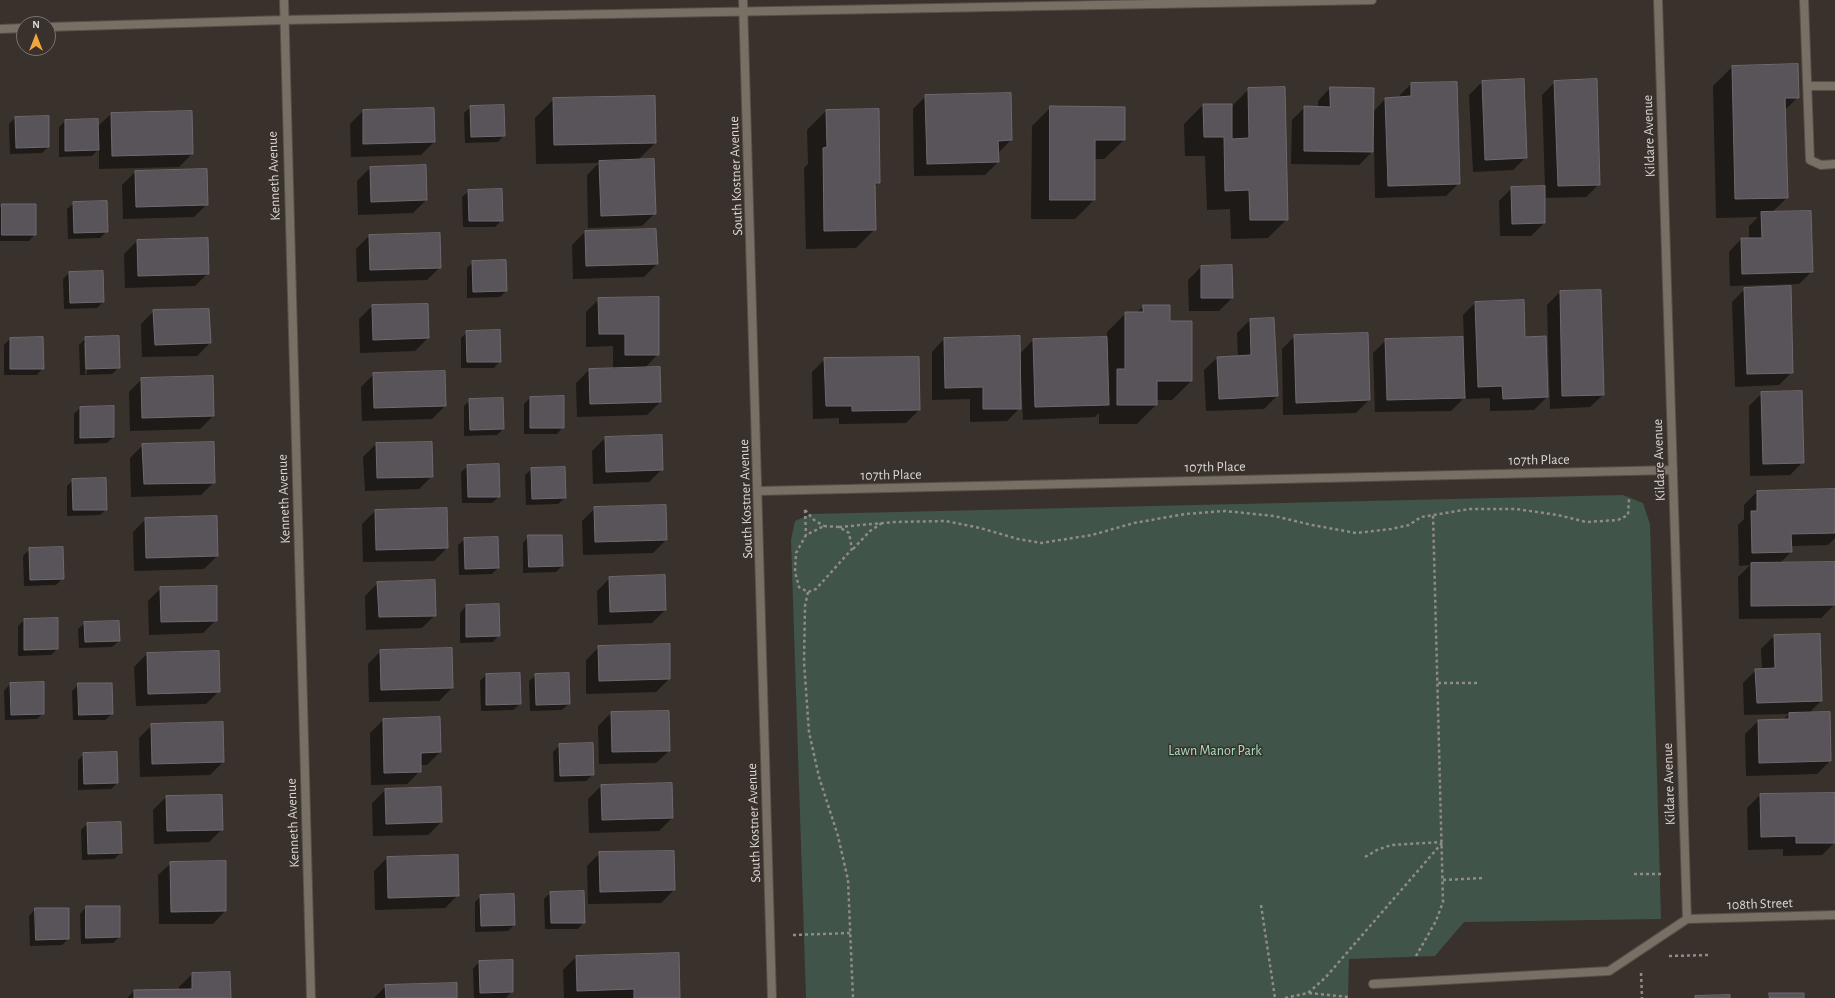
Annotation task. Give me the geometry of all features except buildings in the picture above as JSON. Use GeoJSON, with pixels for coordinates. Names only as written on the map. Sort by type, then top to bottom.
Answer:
{"type":"FeatureCollection","features":[{"type":"Feature","properties":{"kind":"street","name":"Kenneth Avenue"},"geometry":{"type":"LineString","coordinates":[[284,0],[311,998]]}},
{"type":"Feature","properties":{"kind":"street","name":"South Kostner Avenue"},"geometry":{"type":"LineString","coordinates":[[743,0],[759,491],[772,998]]}},
{"type":"Feature","properties":{"kind":"street"},"geometry":{"type":"LineString","coordinates":[[56,28],[284,20],[744,13],[1201,2],[1372,0]]}},
{"type":"Feature","properties":{"kind":"street","name":"Kildare Avenue"},"geometry":{"type":"LineString","coordinates":[[1658,0],[1687,919]]}},
{"type":"Feature","properties":{"kind":"street"},"geometry":{"type":"LineString","coordinates":[[1804,0],[1810,160],[1821,165],[1835,164]]}},
{"type":"Feature","properties":{"kind":"street"},"geometry":{"type":"LineString","coordinates":[[0,29],[16,28]]}},
{"type":"Feature","properties":{"kind":"street"},"geometry":{"type":"LineString","coordinates":[[1808,86],[1835,86]]}},
{"type":"Feature","properties":{"kind":"street","name":"107th Place"},"geometry":{"type":"LineString","coordinates":[[759,491],[1673,470]]}},
{"type":"Feature","properties":{"kind":"street","name":"108th Street"},"geometry":{"type":"LineString","coordinates":[[1687,919],[1835,915]]}},
{"type":"Feature","properties":{"kind":"street"},"geometry":{"type":"LineString","coordinates":[[1373,984],[1609,971],[1687,919]]}},
{"type":"Feature","properties":{"kind":"path"},"geometry":{"type":"LineString","coordinates":[[808,592],[800,587],[795,572],[796,553],[806,535],[805,510],[814,520],[824,526],[839,527],[882,523],[946,521],[980,528],[1018,539],[1041,543],[1092,535],[1134,523],[1185,514],[1225,511],[1274,516],[1356,533],[1391,529],[1409,525],[1421,517],[1470,508],[1516,508],[1558,515],[1586,522],[1618,520],[1628,515],[1629,500]]}},
{"type":"Feature","properties":{"kind":"path"},"geometry":{"type":"LineString","coordinates":[[1416,956],[1436,921],[1443,902],[1433,514]]}},
{"type":"Feature","properties":{"kind":"path"},"geometry":{"type":"LineString","coordinates":[[808,592],[816,589],[870,531],[882,523]]}},
{"type":"Feature","properties":{"kind":"path"},"geometry":{"type":"LineString","coordinates":[[806,535],[824,526]]}},
{"type":"Feature","properties":{"kind":"path"},"geometry":{"type":"LineString","coordinates":[[839,527],[849,533],[852,549]]}},
{"type":"Feature","properties":{"kind":"path"},"geometry":{"type":"LineString","coordinates":[[808,592],[805,606],[804,662],[809,732],[819,777],[838,836],[848,880],[853,998]]}},
{"type":"Feature","properties":{"kind":"path"},"geometry":{"type":"LineString","coordinates":[[1438,683],[1478,683]]}},
{"type":"Feature","properties":{"kind":"path"},"geometry":{"type":"LineString","coordinates":[[1365,858],[1377,850],[1391,845],[1442,842]]}},
{"type":"Feature","properties":{"kind":"path"},"geometry":{"type":"LineString","coordinates":[[1308,993],[1325,978],[1442,842]]}},
{"type":"Feature","properties":{"kind":"path"},"geometry":{"type":"LineString","coordinates":[[1634,874],[1661,874]]}},
{"type":"Feature","properties":{"kind":"path"},"geometry":{"type":"LineString","coordinates":[[1443,880],[1483,878]]}},
{"type":"Feature","properties":{"kind":"path"},"geometry":{"type":"LineString","coordinates":[[1261,905],[1275,998]]}},
{"type":"Feature","properties":{"kind":"path"},"geometry":{"type":"LineString","coordinates":[[793,935],[850,933]]}},
{"type":"Feature","properties":{"kind":"path"},"geometry":{"type":"LineString","coordinates":[[1666,956],[1710,955]]}},
{"type":"Feature","properties":{"kind":"path"},"geometry":{"type":"LineString","coordinates":[[1641,971],[1642,998]]}},
{"type":"Feature","properties":{"kind":"path"},"geometry":{"type":"LineString","coordinates":[[1285,998],[1308,993],[1348,997]]}},
{"type":"Feature","properties":{"kind":"green space","name":"Lawn Manor Park"},"geometry":{"type":"Polygon","coordinates":[[[1623,495],[1643,503],[1650,524],[1661,919],[1464,922],[1435,956],[1349,959],[1348,998],[806,998],[791,540],[795,521],[811,514],[1623,495]]]}}]}
